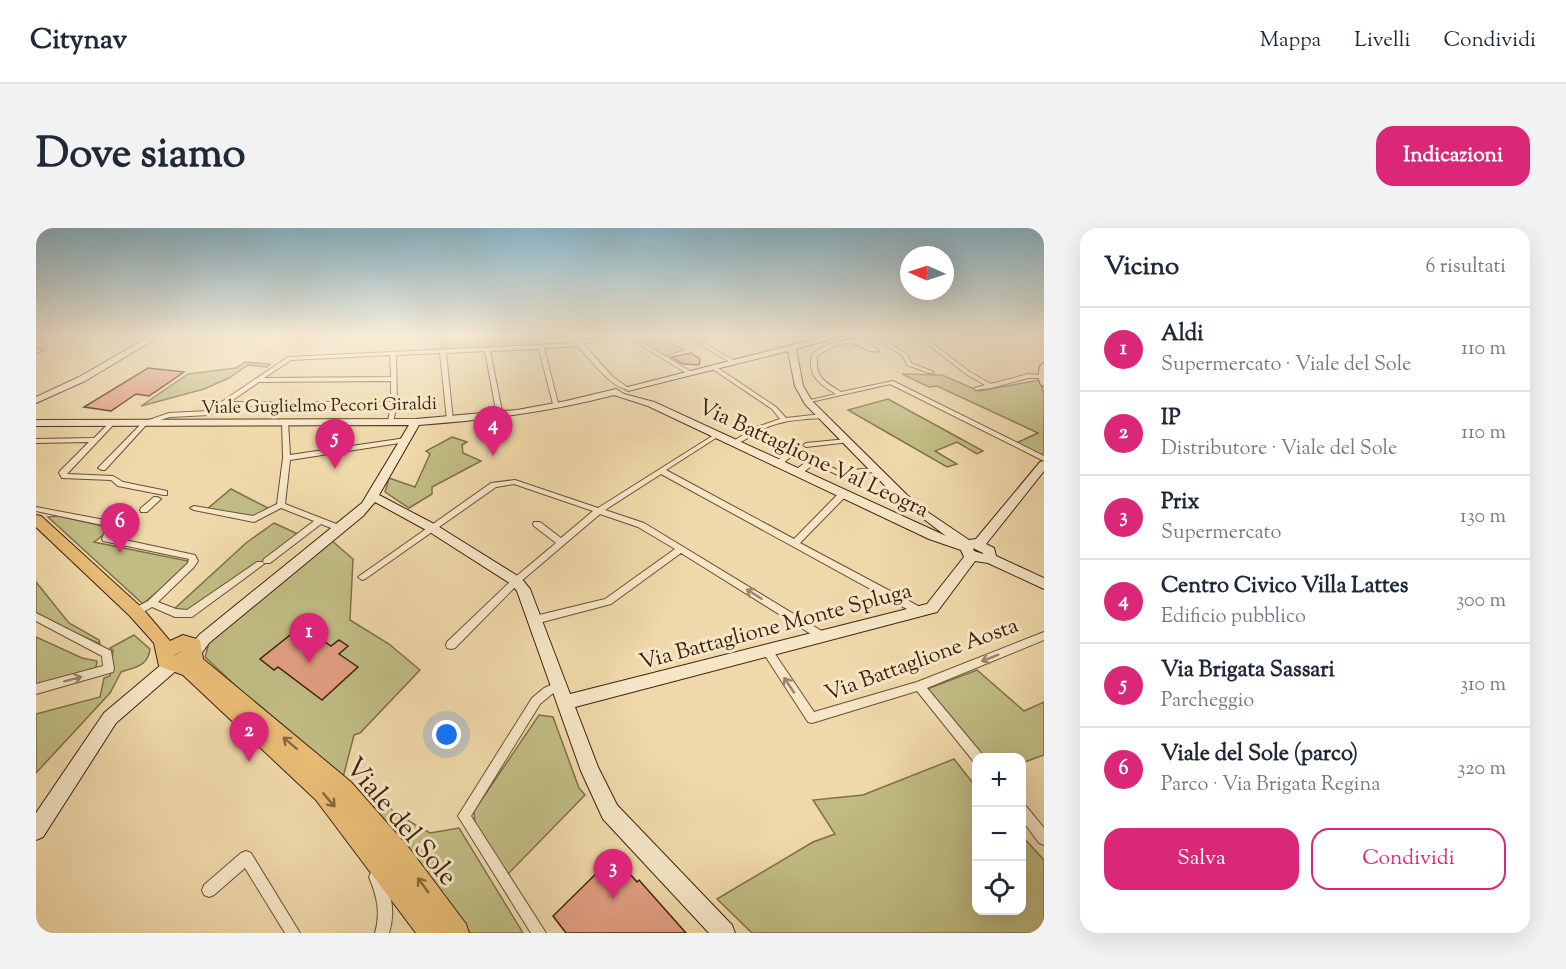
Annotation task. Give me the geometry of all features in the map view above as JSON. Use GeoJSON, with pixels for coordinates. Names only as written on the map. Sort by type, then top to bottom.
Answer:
{"type":"FeatureCollection","features":[{"type":"Feature","properties":{"kind":"main road","name":"Viale del Sole"},"geometry":{"type":"LineString","coordinates":[[36,519],[162,641],[195,663],[344,789],[401,856],[457,933]]}},
{"type":"Feature","properties":{"kind":"main road","name":"Viale del Sole"},"geometry":{"type":"LineString","coordinates":[[180,654],[189,670],[323,793],[431,933]]}},
{"type":"Feature","properties":{"kind":"street"},"geometry":{"type":"LineString","coordinates":[[37,400],[101,368]]}},
{"type":"Feature","properties":{"kind":"street"},"geometry":{"type":"LineString","coordinates":[[205,422],[276,368]]}},
{"type":"Feature","properties":{"kind":"street"},"geometry":{"type":"LineString","coordinates":[[391,421],[394,404],[393,368]]}},
{"type":"Feature","properties":{"kind":"street"},"geometry":{"type":"LineString","coordinates":[[445,368],[450,420]]}},
{"type":"Feature","properties":{"kind":"street"},"geometry":{"type":"LineString","coordinates":[[491,368],[500,416]]}},
{"type":"Feature","properties":{"kind":"street"},"geometry":{"type":"LineString","coordinates":[[546,368],[556,407]]}},
{"type":"Feature","properties":{"kind":"street"},"geometry":{"type":"LineString","coordinates":[[600,368],[626,392],[710,368]]}},
{"type":"Feature","properties":{"kind":"street"},"geometry":{"type":"LineString","coordinates":[[681,368],[690,373]]}},
{"type":"Feature","properties":{"kind":"street"},"geometry":{"type":"LineString","coordinates":[[714,368],[774,408],[783,418]]}},
{"type":"Feature","properties":{"kind":"street"},"geometry":{"type":"LineString","coordinates":[[796,368],[799,386],[808,402],[876,470],[942,528],[972,548],[982,559],[990,558],[1044,585]]}},
{"type":"Feature","properties":{"kind":"street"},"geometry":{"type":"LineString","coordinates":[[813,368],[817,380],[839,393]]}},
{"type":"Feature","properties":{"kind":"street"},"geometry":{"type":"LineString","coordinates":[[920,368],[931,372]]}},
{"type":"Feature","properties":{"kind":"street"},"geometry":{"type":"LineString","coordinates":[[961,368],[991,386]]}},
{"type":"Feature","properties":{"kind":"street"},"geometry":{"type":"LineString","coordinates":[[977,389],[1028,376],[1043,380]]}},
{"type":"Feature","properties":{"kind":"street"},"geometry":{"type":"LineString","coordinates":[[258,380],[393,379]]}},
{"type":"Feature","properties":{"kind":"street"},"geometry":{"type":"LineString","coordinates":[[808,402],[880,382],[894,382],[1044,459]]}},
{"type":"Feature","properties":{"kind":"street","name":"Viale Guglielmo Pecori Giraldi"},"geometry":{"type":"LineString","coordinates":[[37,423],[416,422],[500,416],[626,392]]}},
{"type":"Feature","properties":{"kind":"street","name":"Via Battaglione Val Leogra"},"geometry":{"type":"LineString","coordinates":[[626,392],[949,543],[972,548]]}},
{"type":"Feature","properties":{"kind":"street"},"geometry":{"type":"LineString","coordinates":[[102,468],[145,423],[169,415],[206,414],[223,406],[394,404]]}},
{"type":"Feature","properties":{"kind":"street"},"geometry":{"type":"LineString","coordinates":[[734,443],[754,430],[783,418],[822,416]]}},
{"type":"Feature","properties":{"kind":"street"},"geometry":{"type":"LineString","coordinates":[[113,422],[63,473],[65,476],[113,478],[122,484],[164,493]]}},
{"type":"Feature","properties":{"kind":"street"},"geometry":{"type":"LineString","coordinates":[[281,505],[287,458],[285,422]]}},
{"type":"Feature","properties":{"kind":"street"},"geometry":{"type":"LineString","coordinates":[[36,830],[110,718],[180,654],[217,629],[359,513],[372,496],[416,422]]}},
{"type":"Feature","properties":{"kind":"street"},"geometry":{"type":"LineString","coordinates":[[451,645],[516,581],[601,509],[717,435]]}},
{"type":"Feature","properties":{"kind":"street"},"geometry":{"type":"LineString","coordinates":[[36,441],[94,440]]}},
{"type":"Feature","properties":{"kind":"street"},"geometry":{"type":"LineString","coordinates":[[287,458],[406,440]]}},
{"type":"Feature","properties":{"kind":"street"},"geometry":{"type":"LineString","coordinates":[[806,444],[847,441]]}},
{"type":"Feature","properties":{"kind":"street"},"geometry":{"type":"LineString","coordinates":[[777,464],[793,452]]}},
{"type":"Feature","properties":{"kind":"street"},"geometry":{"type":"LineString","coordinates":[[797,473],[813,461],[838,473],[876,470]]}},
{"type":"Feature","properties":{"kind":"street","name":"Via Battaglione Monte Spluga"},"geometry":{"type":"LineString","coordinates":[[539,933],[464,816],[536,701],[548,691],[563,694],[766,651],[932,608],[972,548],[1044,464]]}},
{"type":"Feature","properties":{"kind":"street"},"geometry":{"type":"LineString","coordinates":[[662,471],[919,611]]}},
{"type":"Feature","properties":{"kind":"street"},"geometry":{"type":"LineString","coordinates":[[362,578],[500,482],[524,484],[601,509],[649,529],[822,636]]}},
{"type":"Feature","properties":{"kind":"street"},"geometry":{"type":"LineString","coordinates":[[794,544],[843,494]]}},
{"type":"Feature","properties":{"kind":"street"},"geometry":{"type":"LineString","coordinates":[[372,496],[432,528],[516,581],[523,590],[590,771],[610,812],[724,933]]}},
{"type":"Feature","properties":{"kind":"street"},"geometry":{"type":"LineString","coordinates":[[144,510],[157,499]]}},
{"type":"Feature","properties":{"kind":"street"},"geometry":{"type":"LineString","coordinates":[[194,508],[254,519],[281,505]]}},
{"type":"Feature","properties":{"kind":"street"},"geometry":{"type":"LineString","coordinates":[[281,505],[341,529]]}},
{"type":"Feature","properties":{"kind":"street"},"geometry":{"type":"LineString","coordinates":[[36,509],[112,524],[106,539],[192,557],[194,561],[191,565],[151,603],[141,619]]}},
{"type":"Feature","properties":{"kind":"street"},"geometry":{"type":"LineString","coordinates":[[151,603],[175,613],[189,614],[264,563],[319,521]]}},
{"type":"Feature","properties":{"kind":"street"},"geometry":{"type":"LineString","coordinates":[[537,524],[561,542]]}},
{"type":"Feature","properties":{"kind":"street"},"geometry":{"type":"LineString","coordinates":[[535,620],[608,602],[681,549]]}},
{"type":"Feature","properties":{"kind":"street"},"geometry":{"type":"LineString","coordinates":[[36,617],[107,654],[109,669],[36,689]]}},
{"type":"Feature","properties":{"kind":"street","name":"Via Battaglione Aosta"},"geometry":{"type":"LineString","coordinates":[[766,651],[812,718],[919,686],[1044,636]]}},
{"type":"Feature","properties":{"kind":"street"},"geometry":{"type":"LineString","coordinates":[[919,686],[974,753]]}},
{"type":"Feature","properties":{"kind":"street"},"geometry":{"type":"LineString","coordinates":[[1026,815],[1044,838]]}},
{"type":"Feature","properties":{"kind":"street"},"geometry":{"type":"LineString","coordinates":[[345,819],[384,894],[382,933]]}},
{"type":"Feature","properties":{"kind":"street"},"geometry":{"type":"LineString","coordinates":[[209,890],[246,858],[293,933]]}},
{"type":"Feature","properties":{"kind":"shaded area"},"geometry":{"type":"Polygon","coordinates":[[[244,368],[229,378],[204,389],[141,406],[188,374],[244,368]]]}},
{"type":"Feature","properties":{"kind":"shaded area"},"geometry":{"type":"Polygon","coordinates":[[[902,374],[942,375],[979,391],[1040,380],[1044,395],[1044,452],[1041,456],[1016,443],[1038,433],[937,386],[929,387],[902,374]]]}},
{"type":"Feature","properties":{"kind":"shaded area"},"geometry":{"type":"Polygon","coordinates":[[[888,399],[983,451],[977,454],[957,442],[935,451],[957,464],[947,467],[848,410],[888,399]]]}},
{"type":"Feature","properties":{"kind":"shaded area"},"geometry":{"type":"Polygon","coordinates":[[[452,437],[467,442],[462,445],[463,453],[481,461],[432,487],[432,494],[409,508],[385,492],[389,478],[415,487],[430,454],[426,451],[452,437]]]}},
{"type":"Feature","properties":{"kind":"shaded area"},"geometry":{"type":"Polygon","coordinates":[[[231,489],[270,509],[253,518],[207,509],[231,489]]]}},
{"type":"Feature","properties":{"kind":"shaded area"},"geometry":{"type":"Polygon","coordinates":[[[58,516],[108,527],[110,530],[94,542],[188,561],[187,566],[143,604],[48,517],[58,516]]]}},
{"type":"Feature","properties":{"kind":"shaded area"},"geometry":{"type":"Polygon","coordinates":[[[274,523],[300,535],[201,610],[172,611],[246,543],[274,523]]]}},
{"type":"Feature","properties":{"kind":"shaded area"},"geometry":{"type":"Polygon","coordinates":[[[331,540],[353,559],[350,620],[389,644],[420,670],[360,733],[354,735],[341,785],[205,657],[209,643],[218,633],[331,540]]]}},
{"type":"Feature","properties":{"kind":"shaded area"},"geometry":{"type":"Polygon","coordinates":[[[36,582],[69,623],[99,640],[100,644],[36,616],[36,582]]]}},
{"type":"Feature","properties":{"kind":"shaded area"},"geometry":{"type":"Polygon","coordinates":[[[134,635],[150,649],[147,659],[136,667],[121,672],[110,693],[36,773],[36,714],[100,697],[104,678],[110,676],[113,650],[110,648],[134,635]]]}},
{"type":"Feature","properties":{"kind":"shaded area"},"geometry":{"type":"Polygon","coordinates":[[[36,637],[82,658],[97,661],[95,673],[36,688],[36,637]]]}},
{"type":"Feature","properties":{"kind":"shaded area"},"geometry":{"type":"Polygon","coordinates":[[[977,670],[1024,711],[1044,702],[1044,755],[1026,762],[1026,753],[975,753],[927,689],[977,670]]]}},
{"type":"Feature","properties":{"kind":"shaded area"},"geometry":{"type":"Polygon","coordinates":[[[539,715],[553,717],[579,788],[585,795],[508,874],[475,825],[474,811],[539,715]]]}},
{"type":"Feature","properties":{"kind":"shaded area"},"geometry":{"type":"Polygon","coordinates":[[[954,759],[972,782],[972,915],[1026,915],[1026,840],[1044,860],[1044,933],[752,933],[717,899],[813,842],[835,834],[813,800],[863,795],[954,759]]]}},
{"type":"Feature","properties":{"kind":"shaded area"},"geometry":{"type":"Polygon","coordinates":[[[383,802],[398,815],[430,833],[459,828],[523,933],[465,933],[366,804],[383,802]]]}},
{"type":"Feature","properties":{"kind":"building"},"geometry":{"type":"Polygon","coordinates":[[[148,368],[184,372],[149,396],[136,394],[111,411],[84,407],[148,368]]]}},
{"type":"Feature","properties":{"kind":"building"},"geometry":{"type":"Polygon","coordinates":[[[306,629],[331,646],[339,640],[348,646],[339,654],[358,667],[322,700],[278,667],[274,670],[260,659],[294,632],[298,635],[306,629]]]}},
{"type":"Feature","properties":{"kind":"building"},"geometry":{"type":"Polygon","coordinates":[[[614,856],[637,882],[639,880],[686,933],[566,933],[553,916],[614,856]]]}},
{"type":"Feature","properties":{"kind":"place","name":"Centro Civico Villa Lattes"},"geometry":{"type":"Point","coordinates":[493,456]}},
{"type":"Feature","properties":{"kind":"place","name":"Via Brigata Sassari"},"geometry":{"type":"Point","coordinates":[335,469]}},
{"type":"Feature","properties":{"kind":"place","name":"Viale del Sole (parco)"},"geometry":{"type":"Point","coordinates":[120,553]}},
{"type":"Feature","properties":{"kind":"place","name":"Aldi"},"geometry":{"type":"Point","coordinates":[309,663]}},
{"type":"Feature","properties":{"kind":"place","name":"IP"},"geometry":{"type":"Point","coordinates":[249,762]}},
{"type":"Feature","properties":{"kind":"place","name":"Prix"},"geometry":{"type":"Point","coordinates":[613,899]}}]}
